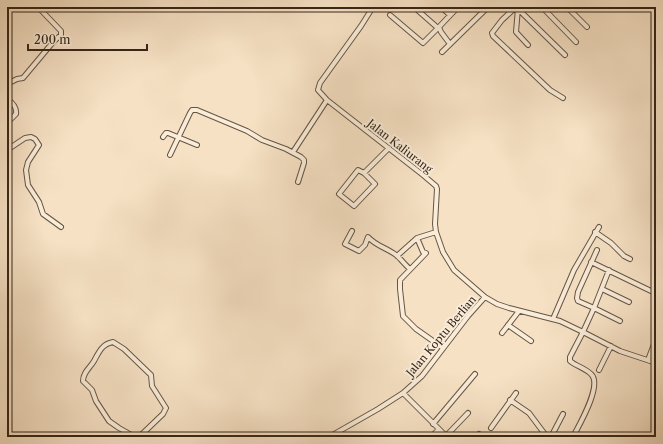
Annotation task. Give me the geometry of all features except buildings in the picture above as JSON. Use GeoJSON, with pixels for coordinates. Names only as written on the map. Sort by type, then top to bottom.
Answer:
{"type":"FeatureCollection","features":[{"type":"Feature","properties":{"kind":"street"},"geometry":{"type":"LineString","coordinates":[[7,84],[16,79],[23,78],[54,41],[61,35],[62,31],[38,7]]}},
{"type":"Feature","properties":{"kind":"street","name":"Jalan Kaliurang"},"geometry":{"type":"LineString","coordinates":[[373,7],[319,85],[319,92],[327,100],[423,175],[436,188],[436,232],[443,252],[454,270],[485,297],[498,304],[519,311],[553,319],[583,332],[626,354],[656,363]]}},
{"type":"Feature","properties":{"kind":"street"},"geometry":{"type":"LineString","coordinates":[[414,7],[439,29],[450,44]]}},
{"type":"Feature","properties":{"kind":"street"},"geometry":{"type":"LineString","coordinates":[[441,7],[450,15]]}},
{"type":"Feature","properties":{"kind":"street"},"geometry":{"type":"LineString","coordinates":[[390,15],[423,43],[439,29],[440,26],[458,7]]}},
{"type":"Feature","properties":{"kind":"street"},"geometry":{"type":"LineString","coordinates":[[442,52],[488,7]]}},
{"type":"Feature","properties":{"kind":"street"},"geometry":{"type":"LineString","coordinates":[[517,7],[516,32],[528,45]]}},
{"type":"Feature","properties":{"kind":"street"},"geometry":{"type":"LineString","coordinates":[[517,7],[565,55]]}},
{"type":"Feature","properties":{"kind":"street"},"geometry":{"type":"LineString","coordinates":[[517,7],[497,26],[493,32],[493,36],[550,90],[563,98]]}},
{"type":"Feature","properties":{"kind":"street"},"geometry":{"type":"LineString","coordinates":[[542,7],[576,42]]}},
{"type":"Feature","properties":{"kind":"street"},"geometry":{"type":"LineString","coordinates":[[567,7],[587,27]]}},
{"type":"Feature","properties":{"kind":"street"},"geometry":{"type":"LineString","coordinates":[[7,99],[17,109],[16,114],[7,123]]}},
{"type":"Feature","properties":{"kind":"street"},"geometry":{"type":"LineString","coordinates":[[293,152],[327,100]]}},
{"type":"Feature","properties":{"kind":"street"},"geometry":{"type":"LineString","coordinates":[[170,156],[190,113],[195,110],[247,131],[262,140],[293,152],[302,158],[304,160],[298,182]]}},
{"type":"Feature","properties":{"kind":"street"},"geometry":{"type":"LineString","coordinates":[[163,137],[167,132],[197,145]]}},
{"type":"Feature","properties":{"kind":"street"},"geometry":{"type":"LineString","coordinates":[[7,150],[25,138],[31,137],[38,142],[39,145],[28,162],[26,176],[28,185],[39,202],[43,214],[61,227]]}},
{"type":"Feature","properties":{"kind":"street"},"geometry":{"type":"LineString","coordinates":[[364,173],[389,148]]}},
{"type":"Feature","properties":{"kind":"street"},"geometry":{"type":"LineString","coordinates":[[358,170],[364,173],[375,184],[354,206],[339,194],[358,170]]}},
{"type":"Feature","properties":{"kind":"street"},"geometry":{"type":"LineString","coordinates":[[553,319],[574,270],[599,227]]}},
{"type":"Feature","properties":{"kind":"street"},"geometry":{"type":"LineString","coordinates":[[352,231],[345,244],[350,248],[359,251],[365,245],[368,237],[374,244],[383,247],[396,256],[410,269]]}},
{"type":"Feature","properties":{"kind":"street"},"geometry":{"type":"LineString","coordinates":[[396,256],[417,238],[436,232]]}},
{"type":"Feature","properties":{"kind":"street"},"geometry":{"type":"LineString","coordinates":[[595,232],[611,243],[624,256],[630,259]]}},
{"type":"Feature","properties":{"kind":"street"},"geometry":{"type":"LineString","coordinates":[[417,238],[423,252],[426,253],[403,277],[400,283],[402,315],[416,329],[443,348]]}},
{"type":"Feature","properties":{"kind":"street"},"geometry":{"type":"LineString","coordinates":[[597,250],[578,292],[577,300],[578,302],[620,321]]}},
{"type":"Feature","properties":{"kind":"street"},"geometry":{"type":"LineString","coordinates":[[591,262],[651,291]]}},
{"type":"Feature","properties":{"kind":"street"},"geometry":{"type":"LineString","coordinates":[[573,437],[592,398],[594,377],[591,373],[572,363],[569,360],[570,355],[583,332],[610,270]]}},
{"type":"Feature","properties":{"kind":"street"},"geometry":{"type":"LineString","coordinates":[[602,289],[629,302]]}},
{"type":"Feature","properties":{"kind":"street","name":"Jalan Koptu Berlian"},"geometry":{"type":"LineString","coordinates":[[329,437],[402,393],[422,376],[485,297]]}},
{"type":"Feature","properties":{"kind":"street"},"geometry":{"type":"LineString","coordinates":[[502,333],[519,311]]}},
{"type":"Feature","properties":{"kind":"street"},"geometry":{"type":"LineString","coordinates":[[508,325],[531,341]]}},
{"type":"Feature","properties":{"kind":"street"},"geometry":{"type":"LineString","coordinates":[[648,360],[656,339]]}},
{"type":"Feature","properties":{"kind":"street"},"geometry":{"type":"LineString","coordinates":[[135,437],[110,421],[96,400],[92,390],[83,380],[86,370],[94,360],[98,351],[108,343],[113,342],[124,349],[151,375],[152,386],[166,408],[163,414],[139,437]]}},
{"type":"Feature","properties":{"kind":"street"},"geometry":{"type":"LineString","coordinates":[[599,370],[611,346]]}},
{"type":"Feature","properties":{"kind":"street"},"geometry":{"type":"LineString","coordinates":[[433,424],[475,374]]}},
{"type":"Feature","properties":{"kind":"street"},"geometry":{"type":"LineString","coordinates":[[402,393],[447,436],[468,413]]}},
{"type":"Feature","properties":{"kind":"street"},"geometry":{"type":"LineString","coordinates":[[490,428],[516,393]]}},
{"type":"Feature","properties":{"kind":"street"},"geometry":{"type":"LineString","coordinates":[[510,400],[529,413],[547,437]]}},
{"type":"Feature","properties":{"kind":"street"},"geometry":{"type":"LineString","coordinates":[[552,437],[563,414]]}},
{"type":"Feature","properties":{"kind":"street"},"geometry":{"type":"LineString","coordinates":[[430,437],[439,429]]}},
{"type":"Feature","properties":{"kind":"street"},"geometry":{"type":"LineString","coordinates":[[337,432],[341,437]]}}]}
